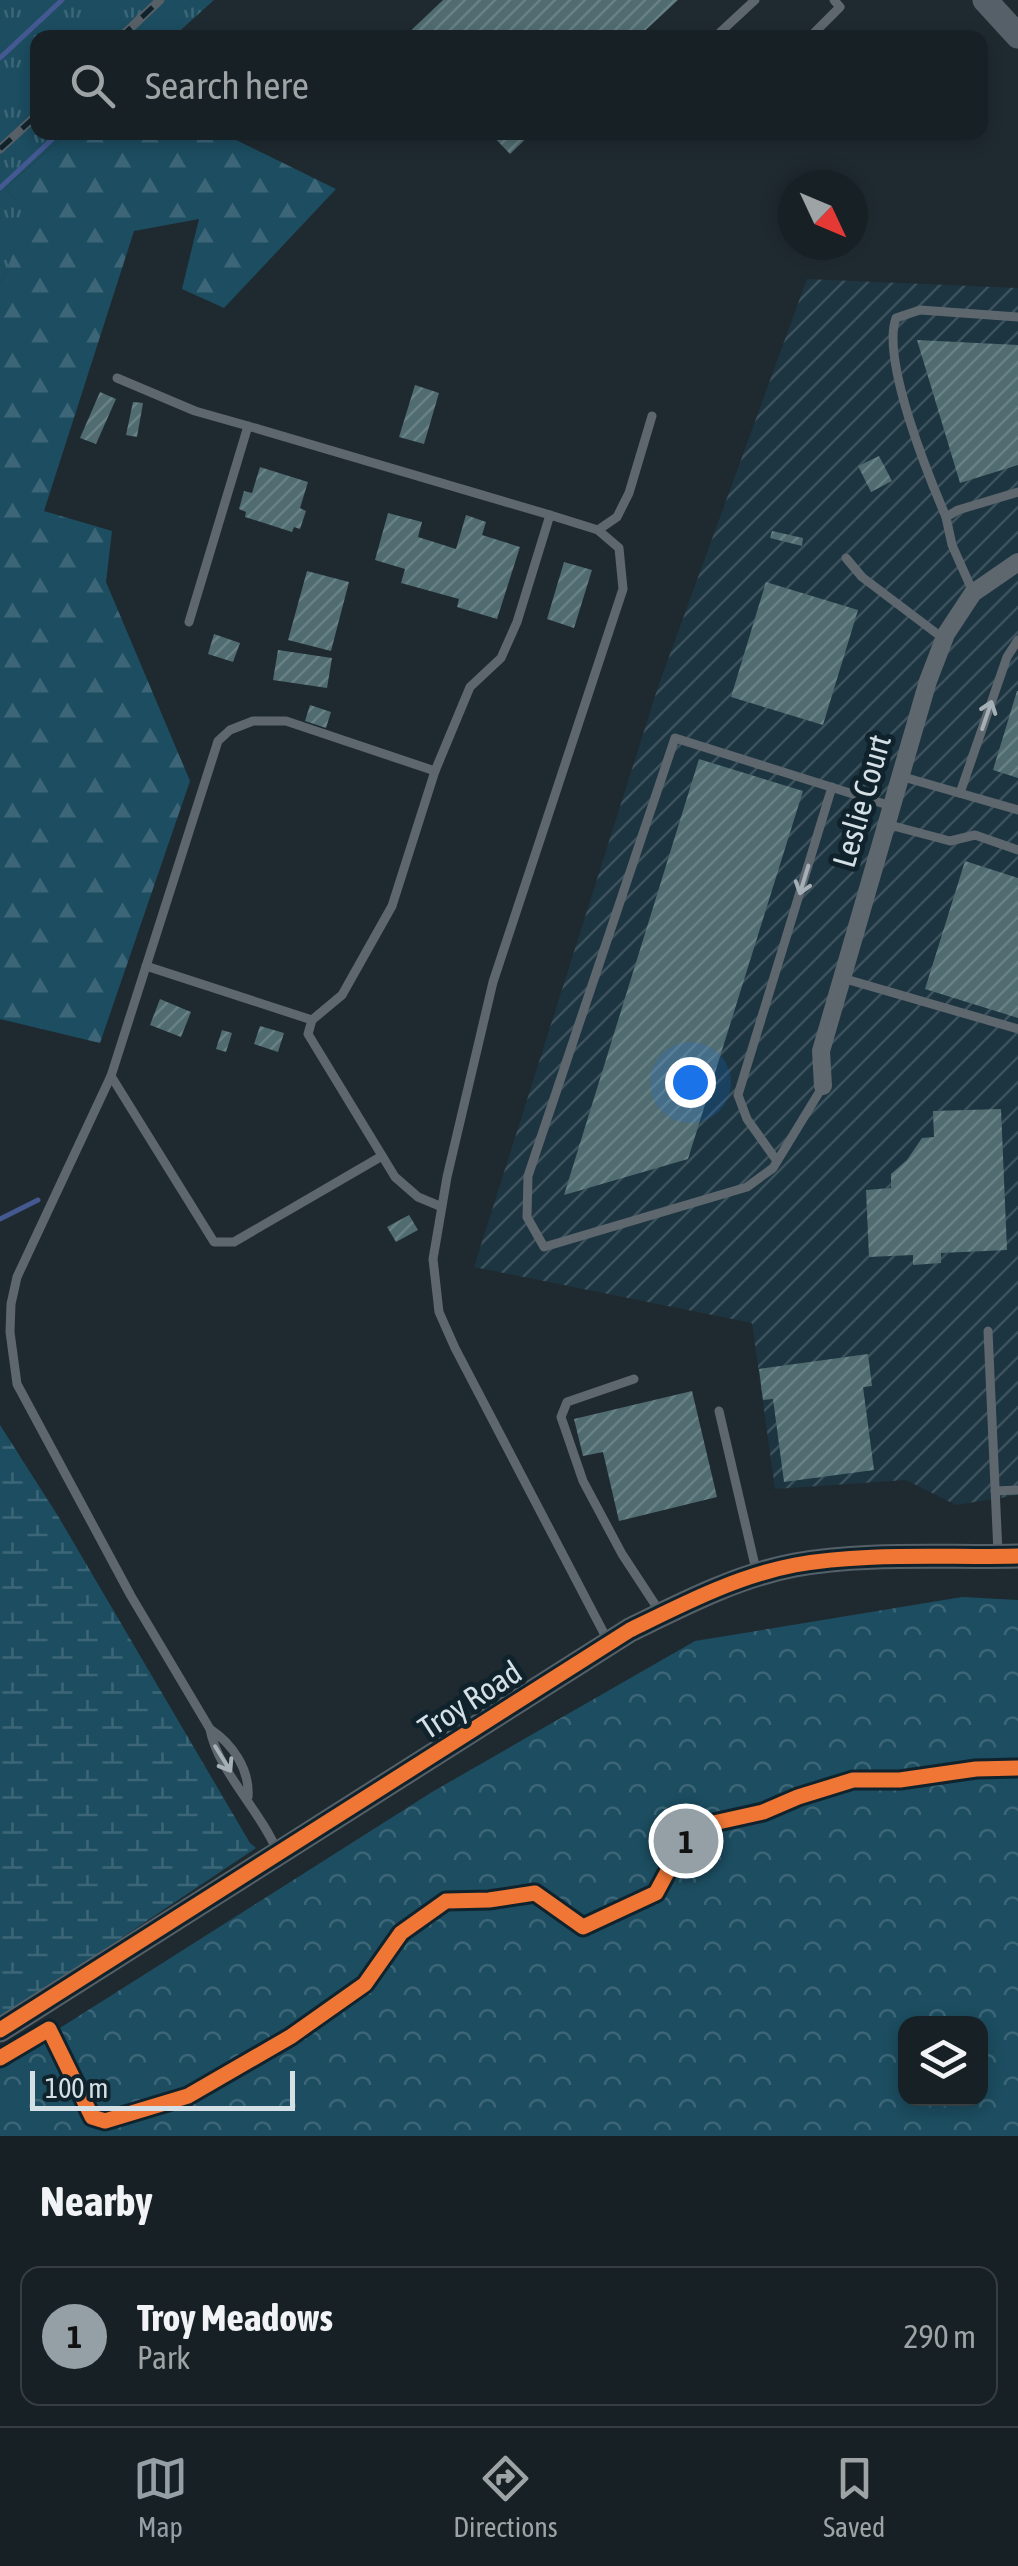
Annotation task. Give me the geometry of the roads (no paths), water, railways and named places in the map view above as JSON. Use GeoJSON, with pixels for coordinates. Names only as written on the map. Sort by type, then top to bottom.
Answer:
{"type":"FeatureCollection","features":[{"type":"Feature","properties":{"kind":"street"},"geometry":{"type":"LineString","coordinates":[[985,0],[1018,36]]}},
{"type":"Feature","properties":{"kind":"street","name":"Leslie Court"},"geometry":{"type":"LineString","coordinates":[[823,1086],[820,1051],[928,681],[944,639],[973,594],[1018,562]]}},
{"type":"Feature","properties":{"kind":"street","name":"Troy Road"},"geometry":{"type":"LineString","coordinates":[[0,2030],[662,1614],[732,1584],[796,1565],[1008,1556]]}},
{"type":"Feature","properties":{"kind":"lane"},"geometry":{"type":"LineString","coordinates":[[723,30],[755,0]]}},
{"type":"Feature","properties":{"kind":"lane"},"geometry":{"type":"LineString","coordinates":[[817,30],[840,7],[834,0]]}},
{"type":"Feature","properties":{"kind":"lane"},"geometry":{"type":"LineString","coordinates":[[973,594],[925,466],[894,358],[892,327],[896,318],[920,310],[1018,316]]}},
{"type":"Feature","properties":{"kind":"lane"},"geometry":{"type":"LineString","coordinates":[[117,378],[195,411],[598,530],[619,548],[623,589],[493,982],[433,1259],[440,1312],[609,1644]]}},
{"type":"Feature","properties":{"kind":"lane"},"geometry":{"type":"LineString","coordinates":[[598,530],[617,517],[629,492],[652,416]]}},
{"type":"Feature","properties":{"kind":"lane"},"geometry":{"type":"LineString","coordinates":[[190,622],[248,426]]}},
{"type":"Feature","properties":{"kind":"lane"},"geometry":{"type":"LineString","coordinates":[[946,517],[1018,492]]}},
{"type":"Feature","properties":{"kind":"lane"},"geometry":{"type":"LineString","coordinates":[[442,1207],[418,1197],[395,1177],[308,1034],[312,1020],[342,995],[392,906],[435,770],[470,687],[501,658],[517,622],[550,515]]}},
{"type":"Feature","properties":{"kind":"lane"},"geometry":{"type":"LineString","coordinates":[[846,558],[862,577],[944,639]]}},
{"type":"Feature","properties":{"kind":"lane"},"geometry":{"type":"LineString","coordinates":[[960,793],[1007,656],[1018,640]]}},
{"type":"Feature","properties":{"kind":"lane"},"geometry":{"type":"LineString","coordinates":[[278,1854],[268,1828],[248,1797],[249,1779],[232,1748],[210,1729],[130,1596],[18,1384],[11,1304],[17,1277],[111,1076],[218,741],[230,730],[264,719],[286,721],[435,770]]}},
{"type":"Feature","properties":{"kind":"lane"},"geometry":{"type":"LineString","coordinates":[[823,1086],[777,1161],[747,1187],[544,1247],[527,1217],[528,1176],[674,738],[832,787],[950,841],[975,835],[1018,850]]}},
{"type":"Feature","properties":{"kind":"lane"},"geometry":{"type":"LineString","coordinates":[[900,776],[1018,810]]}},
{"type":"Feature","properties":{"kind":"lane"},"geometry":{"type":"LineString","coordinates":[[777,1161],[747,1118],[738,1095],[832,787]]}},
{"type":"Feature","properties":{"kind":"lane"},"geometry":{"type":"LineString","coordinates":[[146,966],[312,1020]]}},
{"type":"Feature","properties":{"kind":"lane"},"geometry":{"type":"LineString","coordinates":[[842,978],[1018,1029]]}},
{"type":"Feature","properties":{"kind":"lane"},"geometry":{"type":"LineString","coordinates":[[111,1076],[214,1242],[234,1242],[382,1156]]}},
{"type":"Feature","properties":{"kind":"lane"},"geometry":{"type":"LineString","coordinates":[[988,1332],[996,1491],[1008,1556]]}},
{"type":"Feature","properties":{"kind":"lane"},"geometry":{"type":"LineString","coordinates":[[634,1379],[567,1402],[561,1417],[583,1481],[622,1554],[662,1614]]}},
{"type":"Feature","properties":{"kind":"lane"},"geometry":{"type":"LineString","coordinates":[[718,1411],[758,1576]]}},
{"type":"Feature","properties":{"kind":"lane"},"geometry":{"type":"LineString","coordinates":[[996,1491],[1018,1490]]}},
{"type":"Feature","properties":{"kind":"waterway"},"geometry":{"type":"LineString","coordinates":[[0,58],[62,0]]}},
{"type":"Feature","properties":{"kind":"waterway"},"geometry":{"type":"LineString","coordinates":[[0,188],[51,140]]}},
{"type":"Feature","properties":{"kind":"waterway"},"geometry":{"type":"LineString","coordinates":[[0,1219],[38,1200]]}},
{"type":"Feature","properties":{"kind":"railway"},"geometry":{"type":"LineString","coordinates":[[128,30],[160,0]]}},
{"type":"Feature","properties":{"kind":"railway"},"geometry":{"type":"LineString","coordinates":[[0,149],[30,121]]}},
{"type":"Feature","properties":{"kind":"place","name":"Troy Meadows"},"geometry":{"type":"Point","coordinates":[686,1841]}}]}
